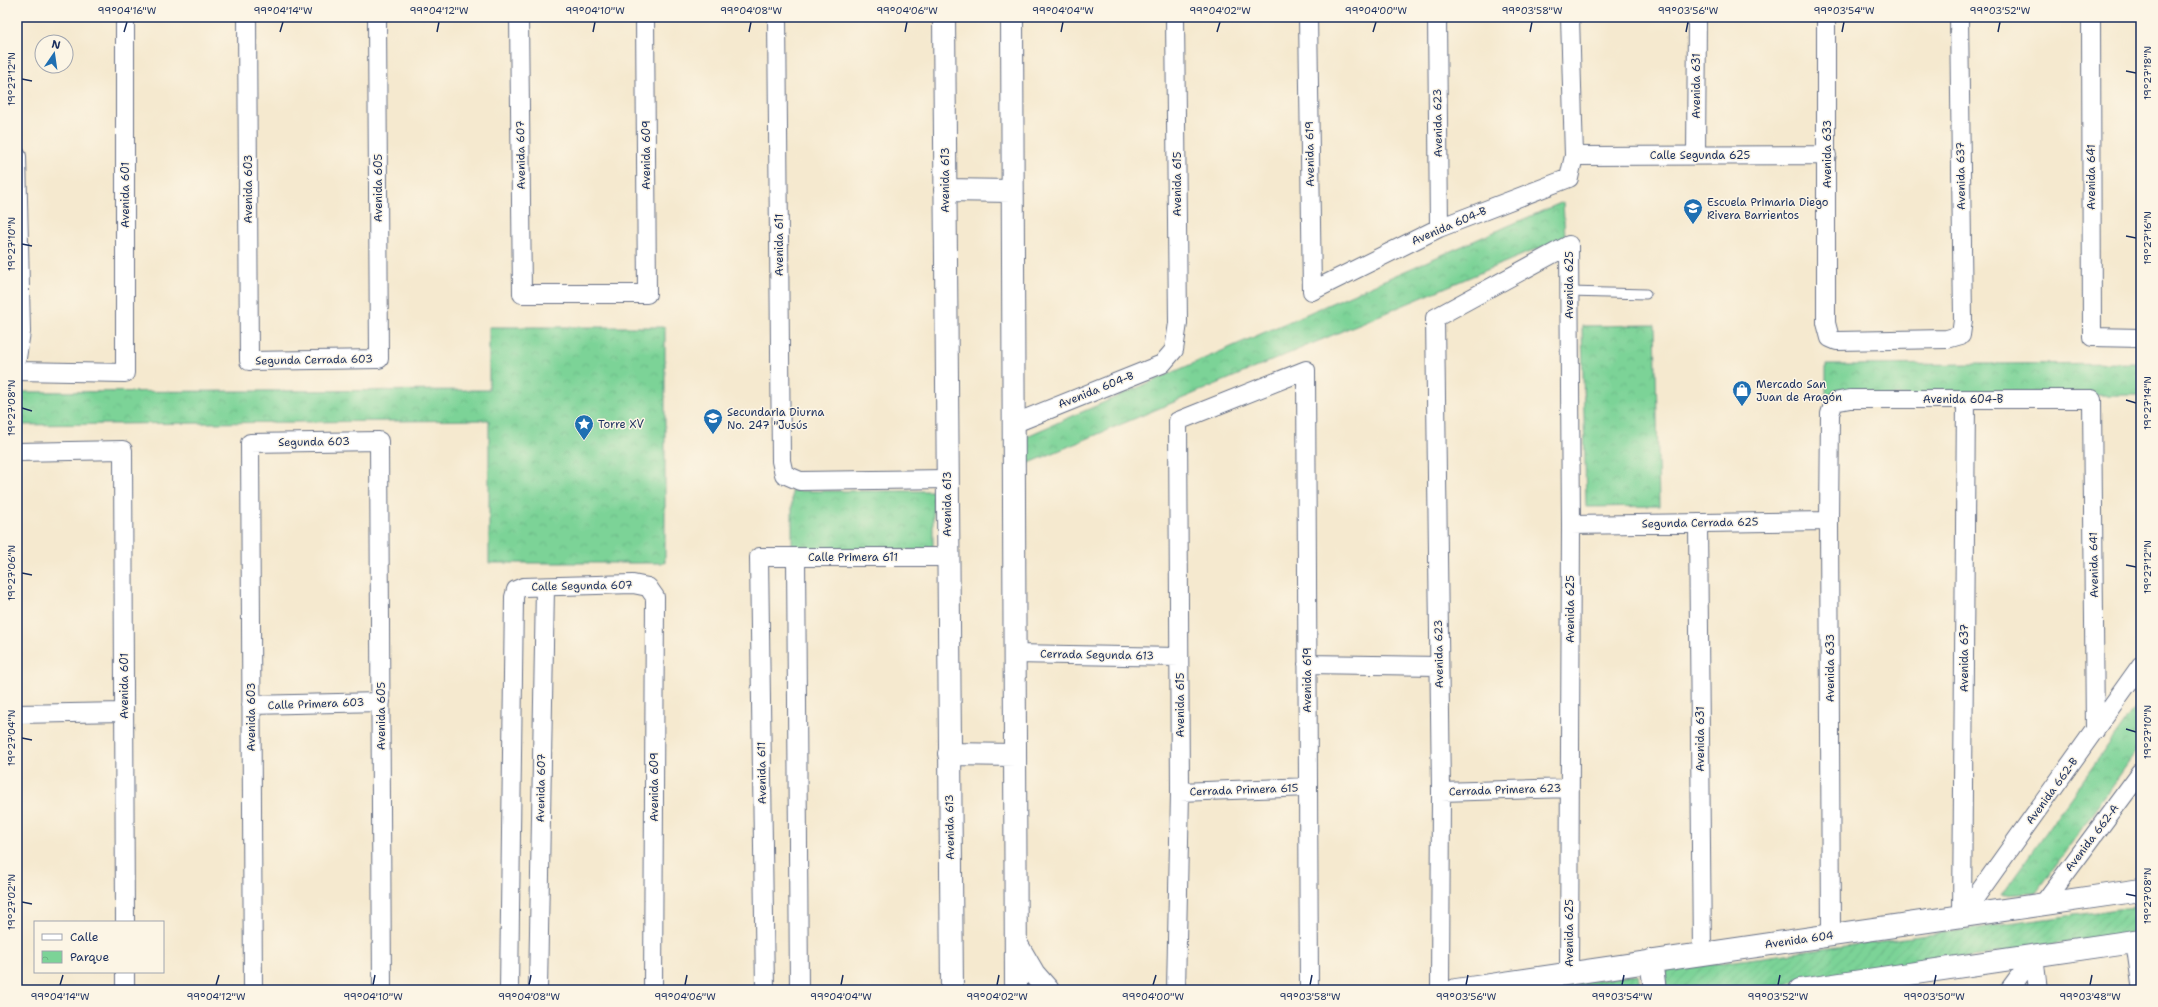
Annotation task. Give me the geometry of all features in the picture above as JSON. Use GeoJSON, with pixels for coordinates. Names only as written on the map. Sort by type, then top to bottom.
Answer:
{"type":"FeatureCollection","features":[{"type":"Feature","properties":{"kind":"street","name":"Avenida 601"},"geometry":{"type":"LineString","coordinates":[[17,371],[125,372],[125,17]]}},
{"type":"Feature","properties":{"kind":"street","name":"Avenida 603"},"geometry":{"type":"LineString","coordinates":[[247,17],[249,362]]}},
{"type":"Feature","properties":{"kind":"street","name":"Avenida 605"},"geometry":{"type":"LineString","coordinates":[[377,17],[379,359]]}},
{"type":"Feature","properties":{"kind":"street","name":"Avenida 607"},"geometry":{"type":"LineString","coordinates":[[519,17],[522,294],[647,294]]}},
{"type":"Feature","properties":{"kind":"street","name":"Avenida 609"},"geometry":{"type":"LineString","coordinates":[[645,17],[647,294]]}},
{"type":"Feature","properties":{"kind":"street","name":"Avenida 611"},"geometry":{"type":"LineString","coordinates":[[777,17],[781,461],[784,474],[800,481],[947,479]]}},
{"type":"Feature","properties":{"kind":"street","name":"Avenida 613"},"geometry":{"type":"LineString","coordinates":[[944,17],[947,557],[952,990]]}},
{"type":"Feature","properties":{"kind":"street"},"geometry":{"type":"LineString","coordinates":[[1012,17],[1016,990]]}},
{"type":"Feature","properties":{"kind":"street","name":"Avenida 615"},"geometry":{"type":"LineString","coordinates":[[1174,350],[1178,323],[1175,17]]}},
{"type":"Feature","properties":{"kind":"street","name":"Avenida 619"},"geometry":{"type":"LineString","coordinates":[[1308,17],[1312,291]]}},
{"type":"Feature","properties":{"kind":"street","name":"Avenida 623"},"geometry":{"type":"LineString","coordinates":[[1437,17],[1439,228]]}},
{"type":"Feature","properties":{"kind":"street"},"geometry":{"type":"LineString","coordinates":[[1570,17],[1574,156]]}},
{"type":"Feature","properties":{"kind":"street","name":"Avenida 631"},"geometry":{"type":"LineString","coordinates":[[1696,155],[1697,17]]}},
{"type":"Feature","properties":{"kind":"street","name":"Avenida 633"},"geometry":{"type":"LineString","coordinates":[[1826,17],[1826,323],[1830,338]]}},
{"type":"Feature","properties":{"kind":"street","name":"Avenida 637"},"geometry":{"type":"LineString","coordinates":[[1830,338],[1837,341],[1947,339],[1961,335],[1963,320],[1959,17]]}},
{"type":"Feature","properties":{"kind":"street","name":"Avenida 641"},"geometry":{"type":"LineString","coordinates":[[2091,17],[2092,337],[2141,338]]}},
{"type":"Feature","properties":{"kind":"street","name":"Calle Segunda 625"},"geometry":{"type":"LineString","coordinates":[[1574,156],[1827,154]]}},
{"type":"Feature","properties":{"kind":"street"},"geometry":{"type":"LineString","coordinates":[[17,156],[21,325],[17,358]]}},
{"type":"Feature","properties":{"kind":"street","name":"Avenida 604-B"},"geometry":{"type":"LineString","coordinates":[[1312,291],[1439,228],[1569,178],[1574,156]]}},
{"type":"Feature","properties":{"kind":"street"},"geometry":{"type":"LineString","coordinates":[[945,190],[1012,191]]}},
{"type":"Feature","properties":{"kind":"street","name":"Avenida 625"},"geometry":{"type":"LineString","coordinates":[[1435,318],[1569,245],[1569,974]]}},
{"type":"Feature","properties":{"kind":"street","name":"Avenida 623"},"geometry":{"type":"LineString","coordinates":[[1435,318],[1441,792],[1440,990]]}},
{"type":"Feature","properties":{"kind":"street","name":"Avenida 604-B"},"geometry":{"type":"LineString","coordinates":[[1013,424],[1162,364],[1174,350]]}},
{"type":"Feature","properties":{"kind":"street","name":"Segunda Cerrada 603"},"geometry":{"type":"LineString","coordinates":[[249,362],[379,359]]}},
{"type":"Feature","properties":{"kind":"street","name":"Avenida 615"},"geometry":{"type":"LineString","coordinates":[[1176,990],[1180,792],[1178,421],[1306,370]]}},
{"type":"Feature","properties":{"kind":"street","name":"Avenida 619"},"geometry":{"type":"LineString","coordinates":[[1306,370],[1309,990]]}},
{"type":"Feature","properties":{"kind":"street","name":"Avenida 604-B"},"geometry":{"type":"LineString","coordinates":[[1834,402],[1850,399],[2092,399]]}},
{"type":"Feature","properties":{"kind":"street","name":"Avenida 637"},"geometry":{"type":"LineString","coordinates":[[1962,916],[1966,399]]}},
{"type":"Feature","properties":{"kind":"street","name":"Avenida 641"},"geometry":{"type":"LineString","coordinates":[[2092,399],[2095,732]]}},
{"type":"Feature","properties":{"kind":"street","name":"Avenida 633"},"geometry":{"type":"LineString","coordinates":[[1832,935],[1829,521],[1830,414],[1834,402]]}},
{"type":"Feature","properties":{"kind":"street","name":"Avenida 605"},"geometry":{"type":"LineString","coordinates":[[379,441],[382,990]]}},
{"type":"Feature","properties":{"kind":"street","name":"Segunda 603"},"geometry":{"type":"LineString","coordinates":[[250,443],[379,441]]}},
{"type":"Feature","properties":{"kind":"street","name":"Avenida 603"},"geometry":{"type":"LineString","coordinates":[[250,443],[253,990]]}},
{"type":"Feature","properties":{"kind":"street","name":"Avenida 601"},"geometry":{"type":"LineString","coordinates":[[17,452],[123,450],[125,921]]}},
{"type":"Feature","properties":{"kind":"street","name":"Segunda Cerrada 625"},"geometry":{"type":"LineString","coordinates":[[1570,525],[1829,521]]}},
{"type":"Feature","properties":{"kind":"street","name":"Avenida 631"},"geometry":{"type":"LineString","coordinates":[[1698,523],[1702,954]]}},
{"type":"Feature","properties":{"kind":"street","name":"Avenida 611"},"geometry":{"type":"LineString","coordinates":[[759,557],[765,990]]}},
{"type":"Feature","properties":{"kind":"street","name":"Calle Primera 611"},"geometry":{"type":"LineString","coordinates":[[759,557],[947,557]]}},
{"type":"Feature","properties":{"kind":"street"},"geometry":{"type":"LineString","coordinates":[[796,557],[799,990]]}},
{"type":"Feature","properties":{"kind":"street","name":"Calle Segunda 607"},"geometry":{"type":"LineString","coordinates":[[509,990],[514,597],[516,590],[523,587],[633,584],[648,587]]}},
{"type":"Feature","properties":{"kind":"street","name":"Avenida 607"},"geometry":{"type":"LineString","coordinates":[[538,990],[544,587]]}},
{"type":"Feature","properties":{"kind":"street","name":"Avenida 609"},"geometry":{"type":"LineString","coordinates":[[648,587],[655,597],[653,990]]}},
{"type":"Feature","properties":{"kind":"street","name":"Cerrada Segunda 613"},"geometry":{"type":"LineString","coordinates":[[1014,654],[1179,657]]}},
{"type":"Feature","properties":{"kind":"street"},"geometry":{"type":"LineString","coordinates":[[1307,664],[1439,666]]}},
{"type":"Feature","properties":{"kind":"street","name":"Avenida 662-B"},"geometry":{"type":"LineString","coordinates":[[1962,916],[2095,732],[2141,665]]}},
{"type":"Feature","properties":{"kind":"street","name":"Calle Primera 603"},"geometry":{"type":"LineString","coordinates":[[251,705],[381,702]]}},
{"type":"Feature","properties":{"kind":"street"},"geometry":{"type":"LineString","coordinates":[[17,714],[124,712]]}},
{"type":"Feature","properties":{"kind":"street"},"geometry":{"type":"LineString","coordinates":[[949,754],[1015,755]]}},
{"type":"Feature","properties":{"kind":"street","name":"Avenida 662-A"},"geometry":{"type":"LineString","coordinates":[[2043,904],[2141,772]]}},
{"type":"Feature","properties":{"kind":"street","name":"Cerrada Primera 615"},"geometry":{"type":"LineString","coordinates":[[1180,792],[1308,787]]}},
{"type":"Feature","properties":{"kind":"street","name":"Cerrada Primera 623"},"geometry":{"type":"LineString","coordinates":[[1441,792],[1569,788]]}},
{"type":"Feature","properties":{"kind":"street","name":"Avenida 604"},"geometry":{"type":"LineString","coordinates":[[1456,990],[2141,890]]}},
{"type":"Feature","properties":{"kind":"street"},"geometry":{"type":"LineString","coordinates":[[1800,990],[1878,984],[2034,956],[2138,941],[2141,984]]}},
{"type":"Feature","properties":{"kind":"street"},"geometry":{"type":"LineString","coordinates":[[1016,942],[1034,974],[1048,990]]}},
{"type":"Feature","properties":{"kind":"street"},"geometry":{"type":"LineString","coordinates":[[2009,990],[2034,956]]}},
{"type":"Feature","properties":{"kind":"street"},"geometry":{"type":"LineString","coordinates":[[2034,956],[2038,990]]}},
{"type":"Feature","properties":{"kind":"street"},"geometry":{"type":"LineString","coordinates":[[1651,961],[1655,990]]}},
{"type":"Feature","properties":{"kind":"street"},"geometry":{"type":"LineString","coordinates":[[125,973],[126,990]]}},
{"type":"Feature","properties":{"kind":"lane"},"geometry":{"type":"LineString","coordinates":[[1569,292],[1646,294]]}},
{"type":"Feature","properties":{"kind":"green space"},"geometry":{"type":"Polygon","coordinates":[[[1563,202],[1565,237],[1027,464],[1027,436],[1563,202]]]}},
{"type":"Feature","properties":{"kind":"green space"},"geometry":{"type":"Polygon","coordinates":[[[1655,325],[1659,506],[1586,507],[1582,326],[1655,325]]]}},
{"type":"Feature","properties":{"kind":"green space"},"geometry":{"type":"Polygon","coordinates":[[[489,327],[665,327],[665,563],[489,563],[489,420],[17,425],[17,392],[489,390],[489,327]]]}},
{"type":"Feature","properties":{"kind":"green space"},"geometry":{"type":"Polygon","coordinates":[[[2141,363],[2141,395],[1826,396],[1826,365],[2141,363]]]}},
{"type":"Feature","properties":{"kind":"green space"},"geometry":{"type":"Polygon","coordinates":[[[792,491],[933,491],[933,550],[792,550],[792,491]]]}},
{"type":"Feature","properties":{"kind":"green space"},"geometry":{"type":"Polygon","coordinates":[[[2141,699],[2141,745],[2036,893],[2001,895],[2141,699]]]}},
{"type":"Feature","properties":{"kind":"green space"},"geometry":{"type":"Polygon","coordinates":[[[2141,906],[2141,932],[1748,990],[1663,990],[1660,971],[2141,906]]]}},
{"type":"Feature","properties":{"kind":"green space"},"geometry":{"type":"Polygon","coordinates":[[[1638,974],[1641,990],[1527,990],[1638,974]]]}},
{"type":"Feature","properties":{"kind":"place","name":"Escuela Primaria Diego Rivera Barrientos"},"geometry":{"type":"Point","coordinates":[1693,225]}},
{"type":"Feature","properties":{"kind":"place","name":"Mercado San Juan de Aragón"},"geometry":{"type":"Point","coordinates":[1742,407]}},
{"type":"Feature","properties":{"kind":"place","name":"Secundaria Diurna No. 247 \"Jusús"},"geometry":{"type":"Point","coordinates":[713,435]}},
{"type":"Feature","properties":{"kind":"place","name":"Torre XV"},"geometry":{"type":"Point","coordinates":[584,441]}}]}
